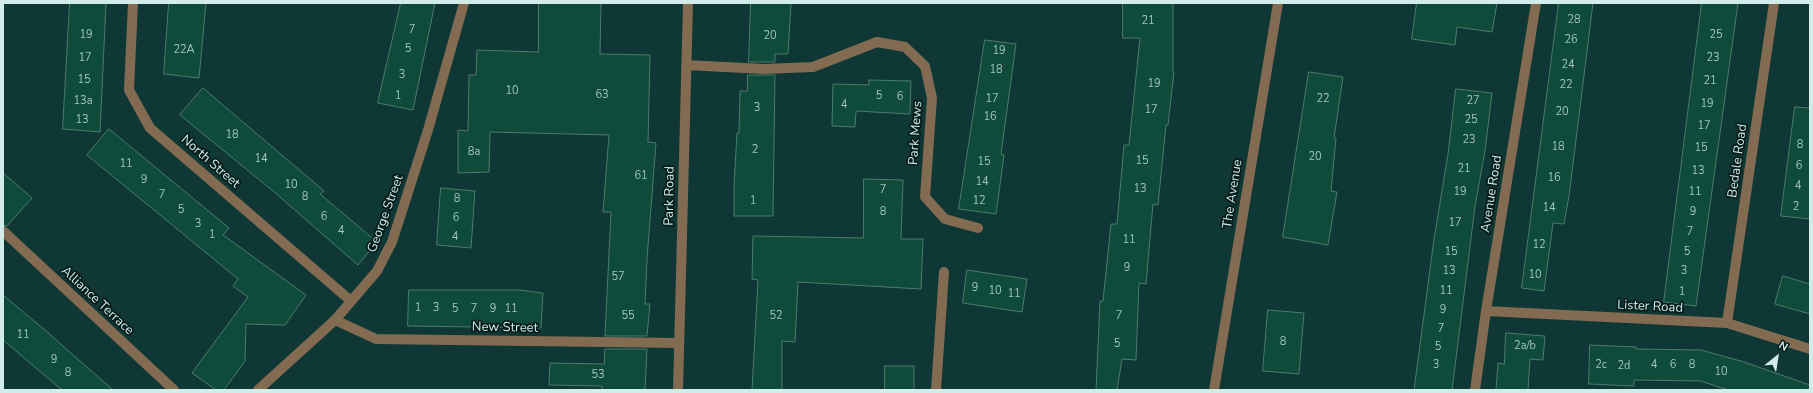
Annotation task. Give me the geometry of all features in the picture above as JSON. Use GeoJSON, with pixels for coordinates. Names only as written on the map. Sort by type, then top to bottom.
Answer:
{"type":"FeatureCollection","features":[{"type":"Feature","properties":{"kind":"street","name":"North Street"},"geometry":{"type":"LineString","coordinates":[[133,3],[129,90],[150,128],[351,301]]}},
{"type":"Feature","properties":{"kind":"street","name":"George Street"},"geometry":{"type":"LineString","coordinates":[[258,390],[335,320],[377,271],[392,242],[428,130],[464,3]]}},
{"type":"Feature","properties":{"kind":"street","name":"Park Road"},"geometry":{"type":"LineString","coordinates":[[678,390],[688,3]]}},
{"type":"Feature","properties":{"kind":"street","name":"The Avenue"},"geometry":{"type":"LineString","coordinates":[[1214,390],[1278,3]]}},
{"type":"Feature","properties":{"kind":"street","name":"Avenue Road"},"geometry":{"type":"LineString","coordinates":[[1475,390],[1486,311],[1536,3]]}},
{"type":"Feature","properties":{"kind":"street","name":"Bedale Road"},"geometry":{"type":"LineString","coordinates":[[1727,323],[1774,3]]}},
{"type":"Feature","properties":{"kind":"street","name":"Park Mews"},"geometry":{"type":"LineString","coordinates":[[686,65],[764,69],[813,67],[877,42],[905,47],[925,66],[932,98],[924,197],[945,219],[978,228]]}},
{"type":"Feature","properties":{"kind":"street","name":"Alliance Terrace"},"geometry":{"type":"LineString","coordinates":[[3,231],[174,390]]}},
{"type":"Feature","properties":{"kind":"street"},"geometry":{"type":"LineString","coordinates":[[936,390],[944,272]]}},
{"type":"Feature","properties":{"kind":"street","name":"Lister Road"},"geometry":{"type":"LineString","coordinates":[[1486,311],[1727,323],[1810,349]]}},
{"type":"Feature","properties":{"kind":"street","name":"New Street"},"geometry":{"type":"LineString","coordinates":[[335,320],[376,339],[679,343]]}},
{"type":"Feature","properties":{"kind":"building"},"geometry":{"type":"Polygon","coordinates":[[[70,3],[106,3],[100,132],[63,129],[70,3]]]}},
{"type":"Feature","properties":{"kind":"building"},"geometry":{"type":"Polygon","coordinates":[[[169,3],[206,3],[199,78],[164,74],[169,3]]]}},
{"type":"Feature","properties":{"kind":"building"},"geometry":{"type":"Polygon","coordinates":[[[401,3],[435,3],[413,110],[378,103],[401,3]]]}},
{"type":"Feature","properties":{"kind":"building"},"geometry":{"type":"Polygon","coordinates":[[[539,3],[601,3],[600,54],[650,55],[648,142],[656,143],[647,259],[645,304],[650,304],[647,336],[605,336],[611,212],[603,212],[609,135],[490,132],[489,172],[458,173],[458,130],[468,131],[469,75],[476,75],[477,50],[538,52],[539,3]]]}},
{"type":"Feature","properties":{"kind":"building"},"geometry":{"type":"Polygon","coordinates":[[[751,3],[791,3],[788,54],[775,54],[775,62],[749,62],[751,3]]]}},
{"type":"Feature","properties":{"kind":"building"},"geometry":{"type":"Polygon","coordinates":[[[1123,3],[1173,3],[1174,72],[1168,125],[1166,125],[1158,205],[1153,204],[1146,284],[1139,283],[1136,360],[1122,359],[1117,390],[1096,390],[1100,301],[1103,301],[1111,224],[1117,224],[1124,145],[1129,145],[1140,38],[1123,38],[1123,3]]]}},
{"type":"Feature","properties":{"kind":"building"},"geometry":{"type":"Polygon","coordinates":[[[1417,3],[1497,3],[1492,32],[1457,27],[1455,45],[1412,39],[1417,3]]]}},
{"type":"Feature","properties":{"kind":"building"},"geometry":{"type":"Polygon","coordinates":[[[1559,3],[1593,3],[1569,196],[1564,224],[1553,223],[1544,291],[1522,288],[1559,3]]]}},
{"type":"Feature","properties":{"kind":"building"},"geometry":{"type":"Polygon","coordinates":[[[1702,3],[1738,3],[1696,306],[1664,302],[1702,3]]]}},
{"type":"Feature","properties":{"kind":"building"},"geometry":{"type":"Polygon","coordinates":[[[985,40],[1016,44],[1001,154],[1004,155],[996,214],[959,209],[985,40]]]}},
{"type":"Feature","properties":{"kind":"building"},"geometry":{"type":"Polygon","coordinates":[[[1309,72],[1343,77],[1334,138],[1336,138],[1331,191],[1337,192],[1328,245],[1283,237],[1309,72]]]}},
{"type":"Feature","properties":{"kind":"building"},"geometry":{"type":"Polygon","coordinates":[[[748,75],[775,75],[773,216],[734,216],[734,186],[737,133],[739,133],[740,91],[747,91],[748,75]]]}},
{"type":"Feature","properties":{"kind":"building"},"geometry":{"type":"Polygon","coordinates":[[[869,80],[911,81],[910,114],[856,111],[855,127],[832,126],[833,84],[869,85],[869,80]]]}},
{"type":"Feature","properties":{"kind":"building"},"geometry":{"type":"Polygon","coordinates":[[[203,88],[324,191],[320,194],[377,242],[358,265],[273,191],[180,115],[203,88]]]}},
{"type":"Feature","properties":{"kind":"building"},"geometry":{"type":"Polygon","coordinates":[[[1456,89],[1492,93],[1485,151],[1475,206],[1452,390],[1414,390],[1434,239],[1448,154],[1456,89]]]}},
{"type":"Feature","properties":{"kind":"building"},"geometry":{"type":"Polygon","coordinates":[[[1795,107],[1810,108],[1810,219],[1781,216],[1795,107]]]}},
{"type":"Feature","properties":{"kind":"building"},"geometry":{"type":"Polygon","coordinates":[[[109,129],[229,228],[223,235],[306,295],[285,325],[246,324],[245,361],[224,390],[216,390],[192,373],[248,297],[233,286],[238,279],[87,155],[109,129]]]}},
{"type":"Feature","properties":{"kind":"building"},"geometry":{"type":"Polygon","coordinates":[[[3,173],[32,198],[7,226],[3,225],[3,173]]]}},
{"type":"Feature","properties":{"kind":"building"},"geometry":{"type":"Polygon","coordinates":[[[864,179],[903,180],[901,239],[923,239],[921,289],[798,282],[795,342],[782,341],[782,390],[752,390],[758,280],[752,279],[753,236],[863,238],[864,179]]]}},
{"type":"Feature","properties":{"kind":"building"},"geometry":{"type":"Polygon","coordinates":[[[441,188],[475,191],[471,248],[437,245],[441,188]]]}},
{"type":"Feature","properties":{"kind":"building"},"geometry":{"type":"Polygon","coordinates":[[[967,270],[1027,279],[1022,312],[963,303],[967,270]]]}},
{"type":"Feature","properties":{"kind":"building"},"geometry":{"type":"Polygon","coordinates":[[[1783,276],[1810,284],[1810,314],[1775,304],[1783,276]]]}},
{"type":"Feature","properties":{"kind":"building"},"geometry":{"type":"Polygon","coordinates":[[[409,290],[520,290],[543,293],[541,328],[408,326],[409,290]]]}},
{"type":"Feature","properties":{"kind":"building"},"geometry":{"type":"Polygon","coordinates":[[[3,295],[113,390],[62,390],[3,340],[3,295]]]}},
{"type":"Feature","properties":{"kind":"building"},"geometry":{"type":"Polygon","coordinates":[[[1268,310],[1304,313],[1299,374],[1263,371],[1268,310]]]}},
{"type":"Feature","properties":{"kind":"building"},"geometry":{"type":"Polygon","coordinates":[[[1506,333],[1545,336],[1543,360],[1530,359],[1528,390],[1496,390],[1498,363],[1504,364],[1506,333]]]}},
{"type":"Feature","properties":{"kind":"building"},"geometry":{"type":"Polygon","coordinates":[[[1590,345],[1636,347],[1636,349],[1701,350],[1744,362],[1810,385],[1810,390],[1728,390],[1701,381],[1634,380],[1634,386],[1589,384],[1590,345]]]}},
{"type":"Feature","properties":{"kind":"building"},"geometry":{"type":"Polygon","coordinates":[[[605,349],[647,349],[645,390],[602,390],[602,386],[549,385],[550,363],[604,364],[605,349]]]}},
{"type":"Feature","properties":{"kind":"building"},"geometry":{"type":"Polygon","coordinates":[[[885,366],[914,366],[914,390],[885,390],[885,366]]]}}]}
